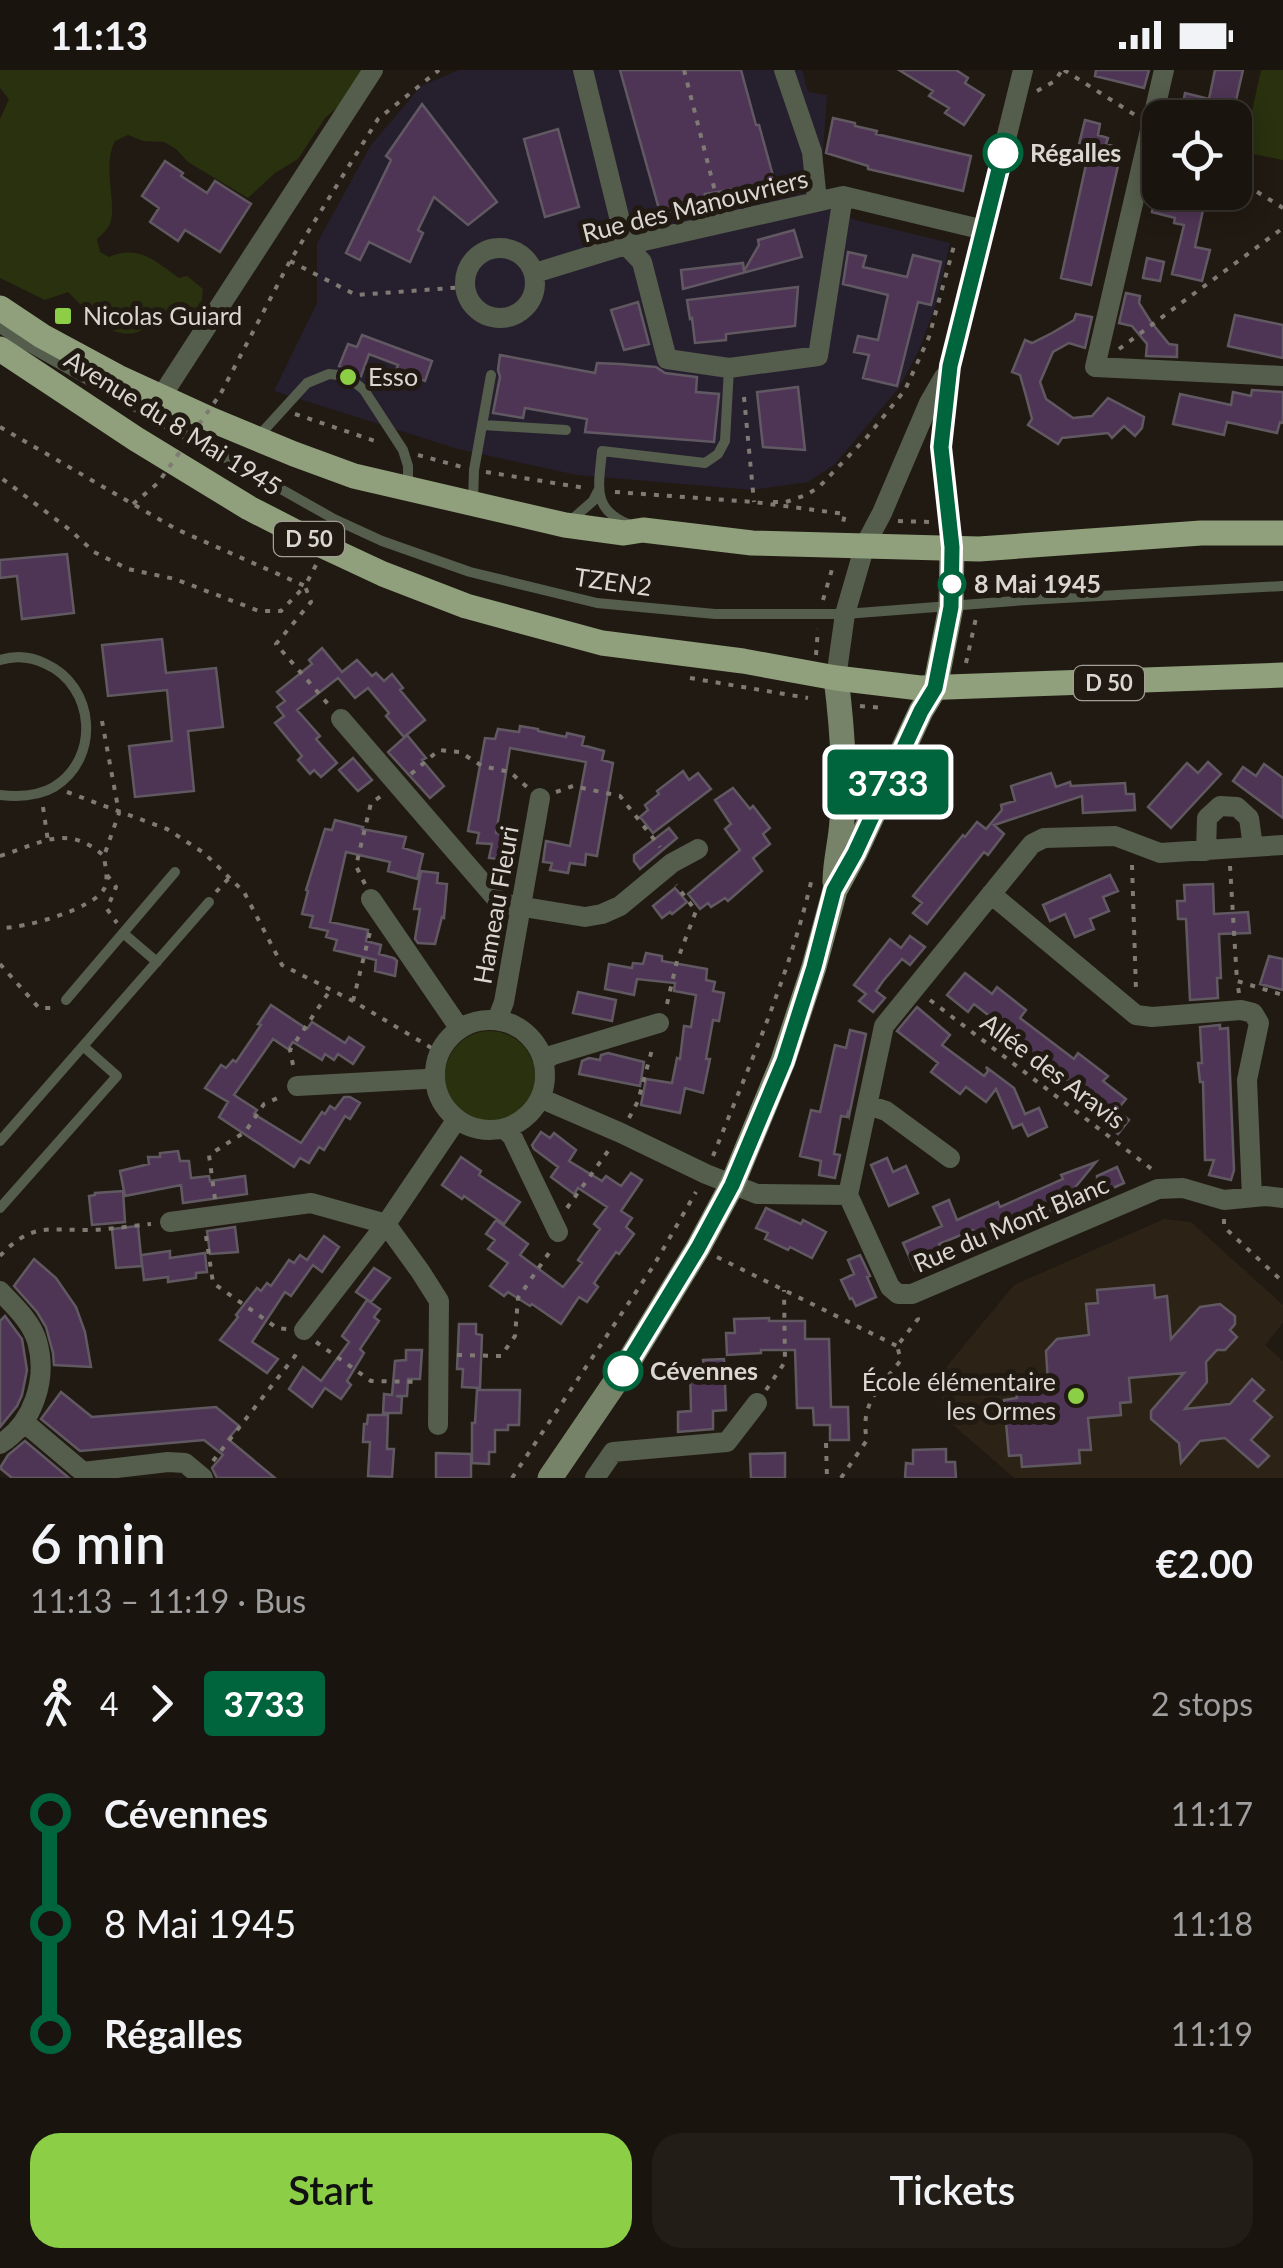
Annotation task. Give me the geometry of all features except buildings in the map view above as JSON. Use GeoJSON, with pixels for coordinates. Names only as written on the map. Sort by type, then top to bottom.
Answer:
{"type":"FeatureCollection","features":[{"type":"Feature","properties":{"kind":"main road","name":"Avenue du 8 Mai 1945"},"geometry":{"type":"LineString","coordinates":[[0,308],[118,377],[354,476],[565,525],[752,543],[980,548],[1202,533],[1283,534]]}},
{"type":"Feature","properties":{"kind":"main road","name":"Avenue du 8 Mai 1945"},"geometry":{"type":"LineString","coordinates":[[0,349],[250,508],[323,546],[424,590],[496,615],[602,643],[935,688]]}},
{"type":"Feature","properties":{"kind":"main road","name":"D 50"},"geometry":{"type":"LineString","coordinates":[[935,688],[1283,675]]}},
{"type":"Feature","properties":{"kind":"street"},"geometry":{"type":"LineString","coordinates":[[161,397],[373,70]]}},
{"type":"Feature","properties":{"kind":"street"},"geometry":{"type":"LineString","coordinates":[[583,70],[626,245],[642,262],[667,358],[729,368],[818,356],[844,196]]}},
{"type":"Feature","properties":{"kind":"street"},"geometry":{"type":"LineString","coordinates":[[784,70],[812,152],[818,201]]}},
{"type":"Feature","properties":{"kind":"street"},"geometry":{"type":"LineString","coordinates":[[1157,100],[1164,70]]}},
{"type":"Feature","properties":{"kind":"street"},"geometry":{"type":"LineString","coordinates":[[834,890],[935,688],[951,607],[952,547],[941,447],[950,366],[1020,80]]}},
{"type":"Feature","properties":{"kind":"street"},"geometry":{"type":"LineString","coordinates":[[1142,161],[1088,373],[1283,376]]}},
{"type":"Feature","properties":{"kind":"street","name":"Rue des Manouvriers"},"geometry":{"type":"LineString","coordinates":[[535,274],[626,245],[844,196],[984,230]]}},
{"type":"Feature","properties":{"kind":"street"},"geometry":{"type":"LineString","coordinates":[[494,248],[511,248],[526,258],[535,274],[536,290],[528,305],[515,315],[499,318],[483,314],[470,303],[465,288],[467,270],[477,255],[494,248]]}},
{"type":"Feature","properties":{"kind":"street"},"geometry":{"type":"LineString","coordinates":[[550,1478],[623,1371],[698,1248],[732,1185],[784,1061],[834,890],[844,775],[825,676],[845,614],[853,545],[882,513],[950,366]]}},
{"type":"Feature","properties":{"kind":"street"},"geometry":{"type":"LineString","coordinates":[[341,719],[500,903],[585,917],[602,914],[620,906],[672,863],[698,849]]}},
{"type":"Feature","properties":{"kind":"street","name":"Hameau Fleuri"},"geometry":{"type":"LineString","coordinates":[[497,1020],[504,1002],[540,798]]}},
{"type":"Feature","properties":{"kind":"street"},"geometry":{"type":"LineString","coordinates":[[1206,851],[1207,818],[1220,806],[1237,807],[1249,818],[1253,847]]}},
{"type":"Feature","properties":{"kind":"street"},"geometry":{"type":"LineString","coordinates":[[540,1098],[757,1194],[848,1196],[884,1026],[1032,844],[1044,838],[1115,836],[1160,854],[1283,845]]}},
{"type":"Feature","properties":{"kind":"street"},"geometry":{"type":"LineString","coordinates":[[991,894],[1136,1015],[1152,1018],[1241,1010],[1253,1013],[1259,1023],[1247,1080],[1252,1197]]}},
{"type":"Feature","properties":{"kind":"street"},"geometry":{"type":"LineString","coordinates":[[371,900],[460,1029]]}},
{"type":"Feature","properties":{"kind":"street"},"geometry":{"type":"LineString","coordinates":[[497,1020],[513,1025],[537,1046],[545,1080],[531,1112],[519,1122],[488,1130],[471,1127],[445,1107],[437,1092],[435,1075],[440,1053],[460,1029],[471,1023],[497,1020]]}},
{"type":"Feature","properties":{"kind":"street"},"geometry":{"type":"LineString","coordinates":[[543,1060],[659,1024]]}},
{"type":"Feature","properties":{"kind":"street"},"geometry":{"type":"LineString","coordinates":[[298,1086],[425,1079],[435,1075]]}},
{"type":"Feature","properties":{"kind":"street"},"geometry":{"type":"LineString","coordinates":[[868,1105],[886,1111],[950,1158]]}},
{"type":"Feature","properties":{"kind":"street"},"geometry":{"type":"LineString","coordinates":[[304,1330],[386,1224],[457,1119]]}},
{"type":"Feature","properties":{"kind":"street"},"geometry":{"type":"LineString","coordinates":[[504,1128],[512,1136],[558,1232]]}},
{"type":"Feature","properties":{"kind":"street"},"geometry":{"type":"LineString","coordinates":[[1158,1189],[1183,1188],[1224,1200],[1283,1198]]}},
{"type":"Feature","properties":{"kind":"street","name":"Rue du Mont Blanc"},"geometry":{"type":"LineString","coordinates":[[848,1196],[890,1286],[898,1294],[912,1294],[1158,1189]]}},
{"type":"Feature","properties":{"kind":"street"},"geometry":{"type":"LineString","coordinates":[[170,1222],[311,1203],[386,1224],[438,1302],[438,1425]]}},
{"type":"Feature","properties":{"kind":"street"},"geometry":{"type":"LineString","coordinates":[[0,1292],[24,1316],[37,1340],[40,1364],[38,1392],[25,1423],[0,1444]]}},
{"type":"Feature","properties":{"kind":"street"},"geometry":{"type":"LineString","coordinates":[[596,1478],[613,1452],[727,1442],[758,1403]]}},
{"type":"Feature","properties":{"kind":"street"},"geometry":{"type":"LineString","coordinates":[[25,1423],[86,1475],[182,1472]]}},
{"type":"Feature","properties":{"kind":"lane","name":"TZEN2"},"geometry":{"type":"LineString","coordinates":[[0,328],[334,519],[382,541],[470,572],[597,603],[714,614],[845,614],[1283,586]]}},
{"type":"Feature","properties":{"kind":"lane"},"geometry":{"type":"LineString","coordinates":[[643,530],[614,518],[603,507],[598,491],[602,452],[705,463],[718,454],[724,441],[729,368]]}},
{"type":"Feature","properties":{"kind":"lane"},"geometry":{"type":"LineString","coordinates":[[257,438],[307,383],[330,374],[348,376],[364,390],[403,450],[408,487]]}},
{"type":"Feature","properties":{"kind":"lane"},"geometry":{"type":"LineString","coordinates":[[472,503],[491,375]]}},
{"type":"Feature","properties":{"kind":"lane"},"geometry":{"type":"LineString","coordinates":[[483,425],[566,430]]}},
{"type":"Feature","properties":{"kind":"lane"},"geometry":{"type":"LineString","coordinates":[[565,525],[598,491]]}},
{"type":"Feature","properties":{"kind":"lane"},"geometry":{"type":"LineString","coordinates":[[0,660],[33,658],[58,670],[77,690],[87,716],[86,743],[74,768],[54,787],[28,797],[0,795]]}},
{"type":"Feature","properties":{"kind":"lane"},"geometry":{"type":"LineString","coordinates":[[66,1000],[175,872]]}},
{"type":"Feature","properties":{"kind":"lane"},"geometry":{"type":"LineString","coordinates":[[0,1141],[209,902]]}},
{"type":"Feature","properties":{"kind":"lane"},"geometry":{"type":"LineString","coordinates":[[124,933],[157,962]]}},
{"type":"Feature","properties":{"kind":"lane"},"geometry":{"type":"LineString","coordinates":[[0,1208],[117,1076],[83,1046]]}},
{"type":"Feature","properties":{"kind":"path"},"geometry":{"type":"LineString","coordinates":[[133,504],[158,482],[221,392],[290,261],[378,119],[439,70]]}},
{"type":"Feature","properties":{"kind":"path"},"geometry":{"type":"LineString","coordinates":[[684,70],[723,222]]}},
{"type":"Feature","properties":{"kind":"path"},"geometry":{"type":"LineString","coordinates":[[1020,80],[1041,90],[1063,70],[1142,120]]}},
{"type":"Feature","properties":{"kind":"path"},"geometry":{"type":"LineString","coordinates":[[1252,189],[1283,208]]}},
{"type":"Feature","properties":{"kind":"path"},"geometry":{"type":"LineString","coordinates":[[754,502],[786,502],[819,487],[890,410],[929,337],[960,224]]}},
{"type":"Feature","properties":{"kind":"path"},"geometry":{"type":"LineString","coordinates":[[1088,373],[1283,228]]}},
{"type":"Feature","properties":{"kind":"path"},"geometry":{"type":"LineString","coordinates":[[290,261],[356,295],[465,288]]}},
{"type":"Feature","properties":{"kind":"path"},"geometry":{"type":"LineString","coordinates":[[729,368],[744,398],[754,502]]}},
{"type":"Feature","properties":{"kind":"path"},"geometry":{"type":"LineString","coordinates":[[282,410],[474,470],[598,491],[754,502],[845,514],[853,545],[819,614],[825,676],[808,698],[820,703]]}},
{"type":"Feature","properties":{"kind":"path"},"geometry":{"type":"LineString","coordinates":[[0,426],[176,530],[305,586],[311,602],[276,644],[341,719]]}},
{"type":"Feature","properties":{"kind":"path"},"geometry":{"type":"LineString","coordinates":[[0,477],[94,552],[128,570],[175,579],[260,611],[281,612],[305,586],[317,561]]}},
{"type":"Feature","properties":{"kind":"path"},"geometry":{"type":"LineString","coordinates":[[0,928],[21,928],[89,903],[104,890],[104,856],[119,813],[103,721],[86,725]]}},
{"type":"Feature","properties":{"kind":"path"},"geometry":{"type":"LineString","coordinates":[[354,1000],[374,918],[371,900],[356,866],[371,802],[439,750],[460,752],[482,766],[510,772],[540,798],[572,786],[620,796],[672,863],[671,878],[696,911],[676,961],[668,1002],[638,1101],[621,1133],[567,1208],[552,1248],[518,1298],[515,1336],[501,1356],[437,1355]]}},
{"type":"Feature","properties":{"kind":"path"},"geometry":{"type":"LineString","coordinates":[[54,787],[167,829],[204,853],[244,892],[282,965],[354,1000],[440,1053]]}},
{"type":"Feature","properties":{"kind":"path"},"geometry":{"type":"LineString","coordinates":[[40,792],[48,841]]}},
{"type":"Feature","properties":{"kind":"path"},"geometry":{"type":"LineString","coordinates":[[0,856],[62,836],[92,845],[104,856]]}},
{"type":"Feature","properties":{"kind":"path"},"geometry":{"type":"LineString","coordinates":[[1132,842],[1136,1015]]}},
{"type":"Feature","properties":{"kind":"path"},"geometry":{"type":"LineString","coordinates":[[1230,849],[1237,981]]}},
{"type":"Feature","properties":{"kind":"path"},"geometry":{"type":"LineString","coordinates":[[106,876],[116,887],[107,909],[124,933]]}},
{"type":"Feature","properties":{"kind":"path"},"geometry":{"type":"LineString","coordinates":[[512,1478],[654,1265],[706,1174],[759,1042],[812,876]]}},
{"type":"Feature","properties":{"kind":"path"},"geometry":{"type":"LineString","coordinates":[[0,964],[39,1008],[52,1008],[66,1000]]}},
{"type":"Feature","properties":{"kind":"path","name":"Allée des Aravis"},"geometry":{"type":"LineString","coordinates":[[914,988],[1152,1168],[1158,1189]]}},
{"type":"Feature","properties":{"kind":"path"},"geometry":{"type":"LineString","coordinates":[[217,1214],[209,1155],[245,1132],[264,1104],[298,1086],[290,1050],[331,989]]}},
{"type":"Feature","properties":{"kind":"path"},"geometry":{"type":"LineString","coordinates":[[1224,1200],[1224,1227],[1283,1282]]}},
{"type":"Feature","properties":{"kind":"path"},"geometry":{"type":"LineString","coordinates":[[0,1256],[22,1236],[38,1229],[91,1230],[170,1222]]}},
{"type":"Feature","properties":{"kind":"path"},"geometry":{"type":"LineString","coordinates":[[698,1248],[897,1346],[902,1360],[870,1399],[864,1426],[867,1440],[841,1478]]}},
{"type":"Feature","properties":{"kind":"path"},"geometry":{"type":"LineString","coordinates":[[758,1403],[785,1362],[784,1290]]}},
{"type":"Feature","properties":{"kind":"path"},"geometry":{"type":"LineString","coordinates":[[897,1346],[918,1319],[912,1294]]}},
{"type":"Feature","properties":{"kind":"path"},"geometry":{"type":"LineString","coordinates":[[182,1472],[295,1356],[304,1330]]}},
{"type":"Feature","properties":{"kind":"path"},"geometry":{"type":"LineString","coordinates":[[826,1443],[827,1478]]}},
{"type":"Feature","properties":{"kind":"shaded area"},"geometry":{"type":"Polygon","coordinates":[[[459,70],[802,70],[808,92],[827,95],[819,206],[856,220],[950,243],[936,305],[919,350],[899,388],[834,465],[808,482],[752,490],[577,475],[458,449],[274,391],[317,303],[317,243],[371,145],[421,86],[459,70]]]}},
{"type":"Feature","properties":{"kind":"shaded area"},"geometry":{"type":"Polygon","coordinates":[[[1164,1219],[1191,1222],[1283,1305],[1283,1323],[1265,1345],[1283,1361],[1283,1478],[1014,1478],[943,1416],[942,1372],[1014,1285],[1164,1219]]]}},
{"type":"Feature","properties":{"kind":"green space"},"geometry":{"type":"Polygon","coordinates":[[[0,70],[371,70],[357,90],[325,118],[298,159],[275,173],[248,198],[188,162],[164,142],[143,141],[128,135],[115,141],[110,163],[112,218],[97,239],[100,252],[109,257],[138,253],[179,278],[187,276],[203,289],[201,305],[190,314],[164,318],[139,332],[125,334],[106,327],[68,292],[45,300],[0,278],[0,119],[9,99],[0,88],[0,70]]]}},
{"type":"Feature","properties":{"kind":"green space"},"geometry":{"type":"Polygon","coordinates":[[[1261,70],[1283,70],[1283,160],[1252,154],[1252,111],[1261,70]]]}},
{"type":"Feature","properties":{"kind":"green space"},"geometry":{"type":"Polygon","coordinates":[[[490,1031],[507,1034],[522,1044],[532,1059],[532,1093],[522,1108],[507,1118],[490,1121],[473,1118],[458,1108],[448,1093],[445,1076],[448,1059],[458,1044],[473,1034],[490,1031]]]}},
{"type":"Feature","properties":{"kind":"bus line","name":"3733"},"geometry":{"type":"LineString","coordinates":[[623,1371],[732,1185],[784,1061],[834,890],[935,688],[951,607],[952,547],[941,447],[950,366],[1003,153]]}},
{"type":"Feature","properties":{"kind":"place","name":"Régalles"},"geometry":{"type":"Point","coordinates":[1003,153]}},
{"type":"Feature","properties":{"kind":"place","name":"Nicolas Guiard"},"geometry":{"type":"Point","coordinates":[63,316]}},
{"type":"Feature","properties":{"kind":"place","name":"Esso"},"geometry":{"type":"Point","coordinates":[348,377]}},
{"type":"Feature","properties":{"kind":"place","name":"8 Mai 1945"},"geometry":{"type":"Point","coordinates":[952,584]}},
{"type":"Feature","properties":{"kind":"place","name":"Cévennes"},"geometry":{"type":"Point","coordinates":[623,1371]}},
{"type":"Feature","properties":{"kind":"place","name":"École élémentaire les Ormes"},"geometry":{"type":"Point","coordinates":[1076,1396]}}]}
